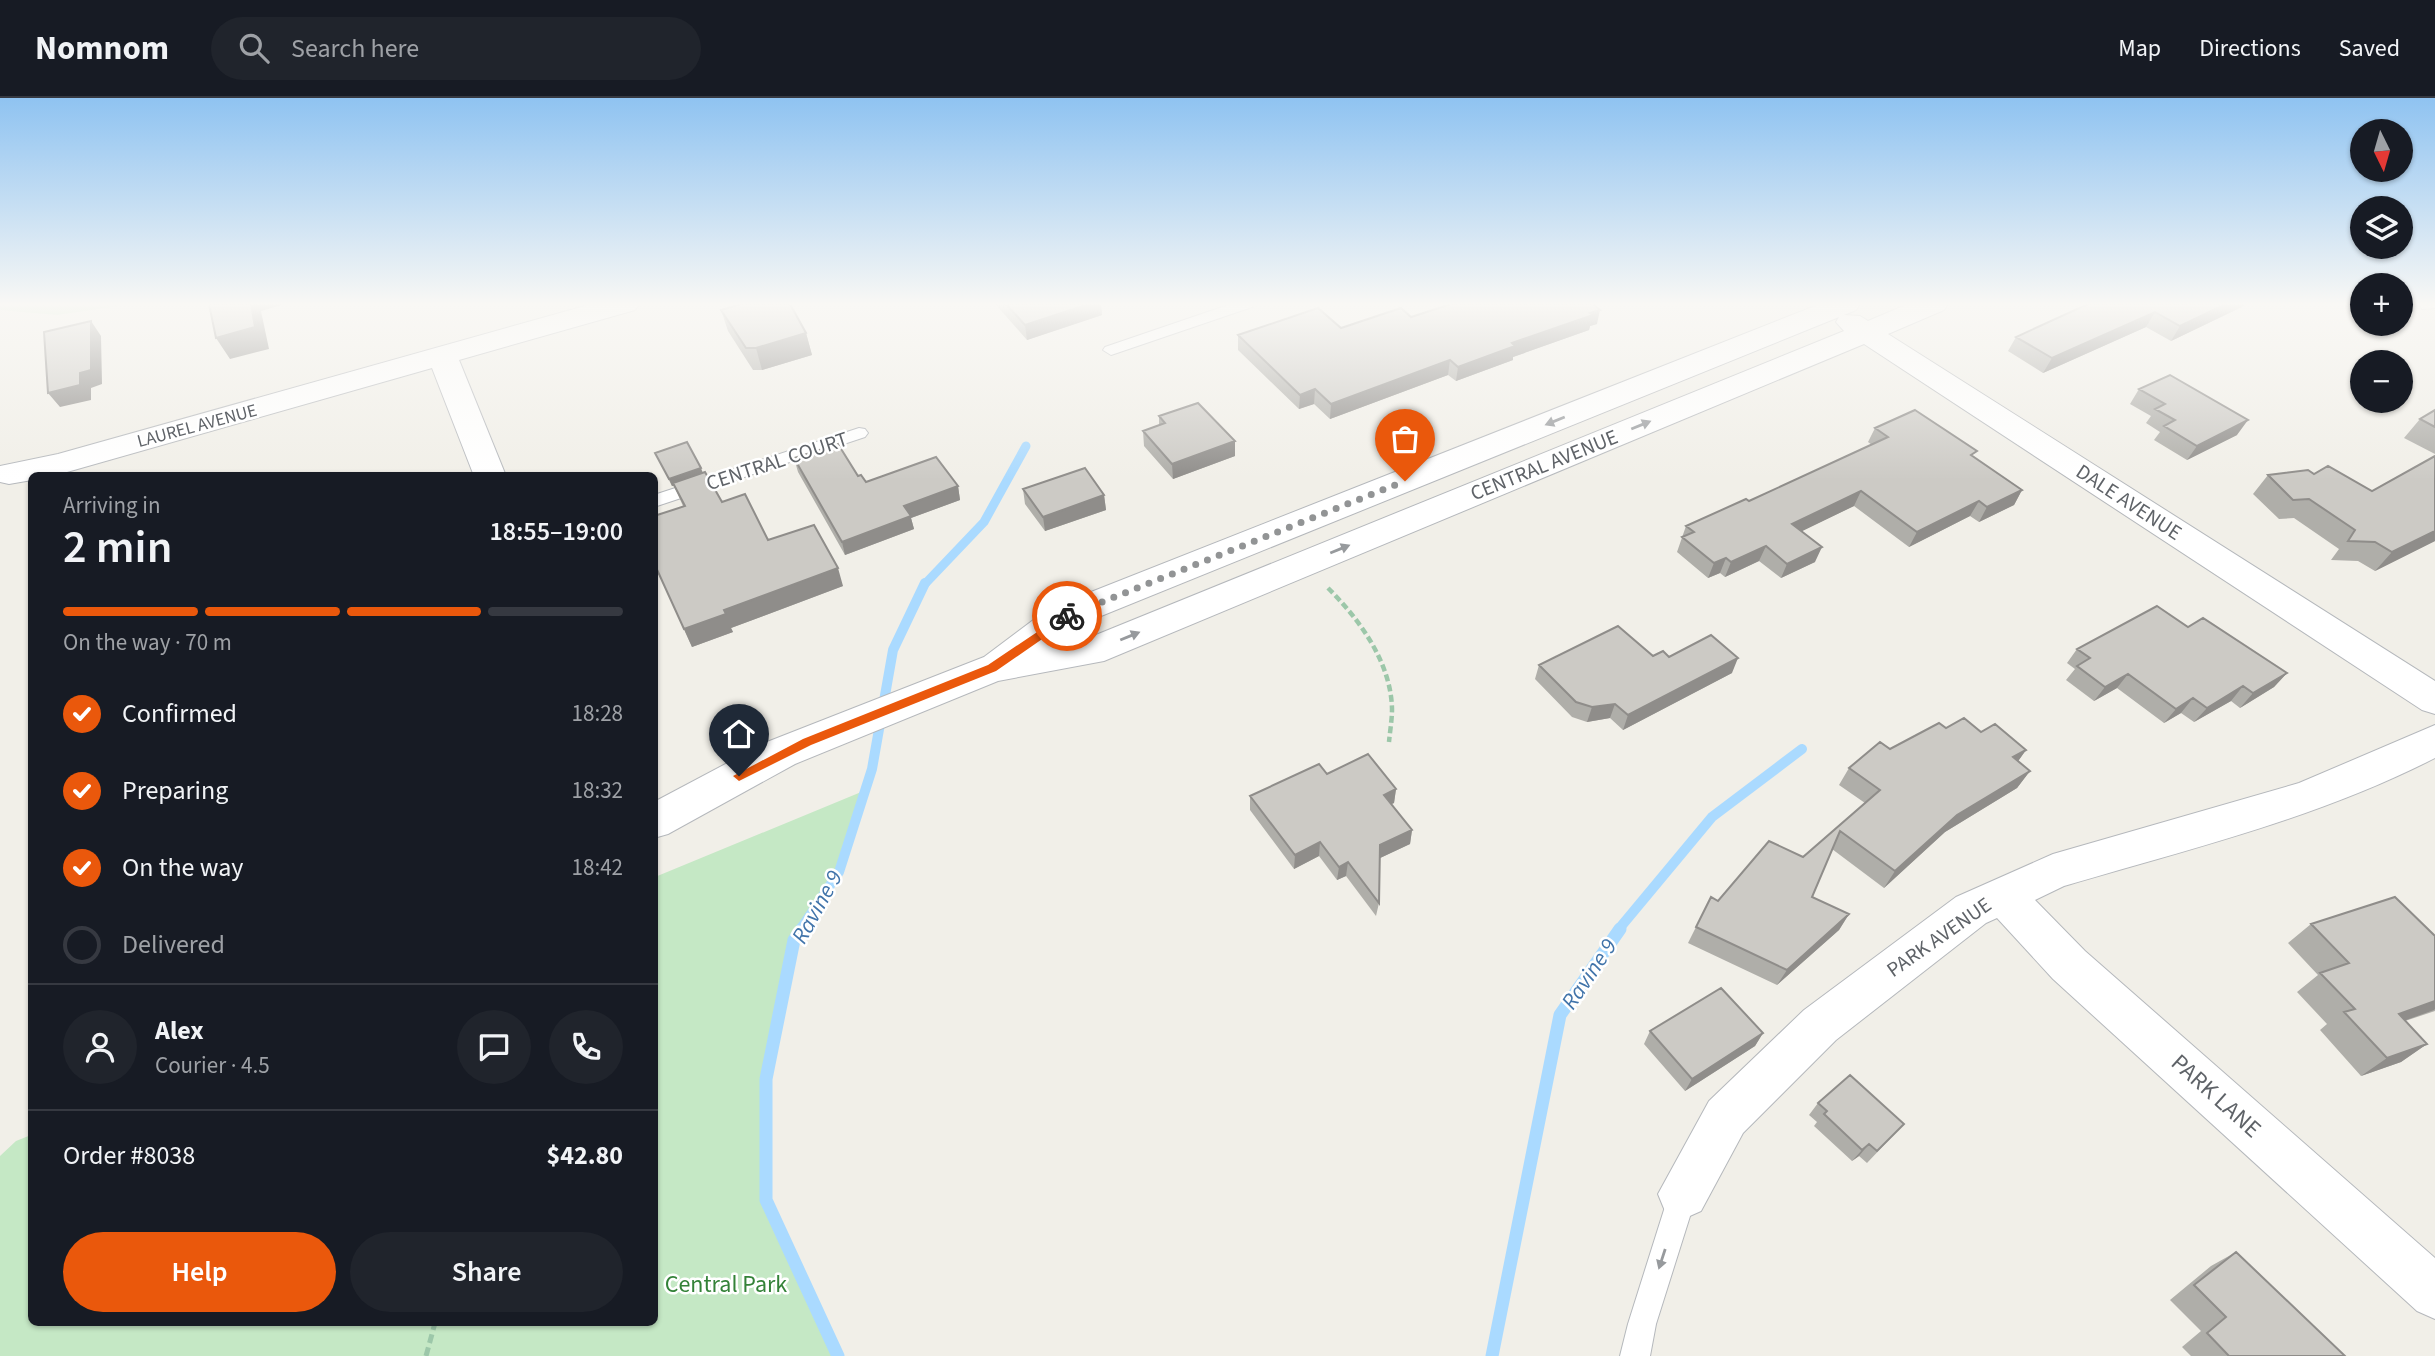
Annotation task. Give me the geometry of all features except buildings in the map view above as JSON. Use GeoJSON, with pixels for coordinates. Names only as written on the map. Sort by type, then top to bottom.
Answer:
{"type":"FeatureCollection","features":[{"type":"Feature","properties":{"kind":"street","name":"LAUREL AVENUE"},"geometry":{"type":"LineString","coordinates":[[9,474],[60,464],[426,363]]}},
{"type":"Feature","properties":{"kind":"street"},"geometry":{"type":"LineString","coordinates":[[445,363],[488,472]]}},
{"type":"Feature","properties":{"kind":"street","name":"CENTRAL AVENUE"},"geometry":{"type":"LineString","coordinates":[[992,668],[1061,618],[1695,363]]}},
{"type":"Feature","properties":{"kind":"street","name":"CENTRAL AVENUE"},"geometry":{"type":"LineString","coordinates":[[658,792],[794,748],[992,668],[1091,652],[1792,363]]}},
{"type":"Feature","properties":{"kind":"street","name":"DALE AVENUE"},"geometry":{"type":"LineString","coordinates":[[1913,363],[2435,700]]}},
{"type":"Feature","properties":{"kind":"street"},"geometry":{"type":"LineString","coordinates":[[1504,441],[1532,470]]}},
{"type":"Feature","properties":{"kind":"street","name":"PARK AVENUE"},"geometry":{"type":"LineString","coordinates":[[1683,1194],[1726,1116],[1820,1025],[1971,910],[2053,872],[2308,797],[2382,767],[2435,740]]}},
{"type":"Feature","properties":{"kind":"street","name":"CENTRAL AVENUE"},"geometry":{"type":"LineString","coordinates":[[658,820],[794,748]]}},
{"type":"Feature","properties":{"kind":"street","name":"PARK LANE"},"geometry":{"type":"LineString","coordinates":[[2002,894],[2069,965],[2435,1293]]}},
{"type":"Feature","properties":{"kind":"lane","name":"CENTRAL COURT"},"geometry":{"type":"LineString","coordinates":[[658,500],[859,433]]}},
{"type":"Feature","properties":{"kind":"lane","name":"PARK AVENUE"},"geometry":{"type":"LineString","coordinates":[[1635,1356],[1642,1324],[1683,1194]]}},
{"type":"Feature","properties":{"kind":"path"},"geometry":{"type":"LineString","coordinates":[[1303,564],[1346,605],[1369,635],[1392,706],[1389,742]]}},
{"type":"Feature","properties":{"kind":"path"},"geometry":{"type":"LineString","coordinates":[[426,1356],[434,1326]]}},
{"type":"Feature","properties":{"kind":"green space","name":"Central Park"},"geometry":{"type":"Polygon","coordinates":[[[866,790],[839,872],[794,940],[766,1079],[766,1200],[838,1356],[0,1356],[0,1156],[16,1141],[28,1136],[28,1326],[658,1326],[658,876],[866,790]]]}},
{"type":"Feature","properties":{"kind":"waterway","name":"Ravine 9"},"geometry":{"type":"LineString","coordinates":[[924,585],[984,522],[1026,446]]}},
{"type":"Feature","properties":{"kind":"waterway","name":"Ravine 9"},"geometry":{"type":"LineString","coordinates":[[800,930],[839,872],[872,769],[893,650],[924,585]]}},
{"type":"Feature","properties":{"kind":"waterway","name":"Ravine 9"},"geometry":{"type":"LineString","coordinates":[[1618,930],[1712,817],[1802,749]]}},
{"type":"Feature","properties":{"kind":"waterway","name":"Ravine 9"},"geometry":{"type":"LineString","coordinates":[[802,929],[794,940],[766,1079],[766,1200],[838,1356]]}},
{"type":"Feature","properties":{"kind":"waterway","name":"Ravine 9"},"geometry":{"type":"LineString","coordinates":[[1492,1356],[1560,1015],[1620,929]]}},
{"type":"Feature","properties":{"kind":"way so far"},"geometry":{"type":"LineString","coordinates":[[1067,616],[1405,481]]}},
{"type":"Feature","properties":{"kind":"route"},"geometry":{"type":"LineString","coordinates":[[739,776],[781,753],[992,668],[1067,616]]}}]}
